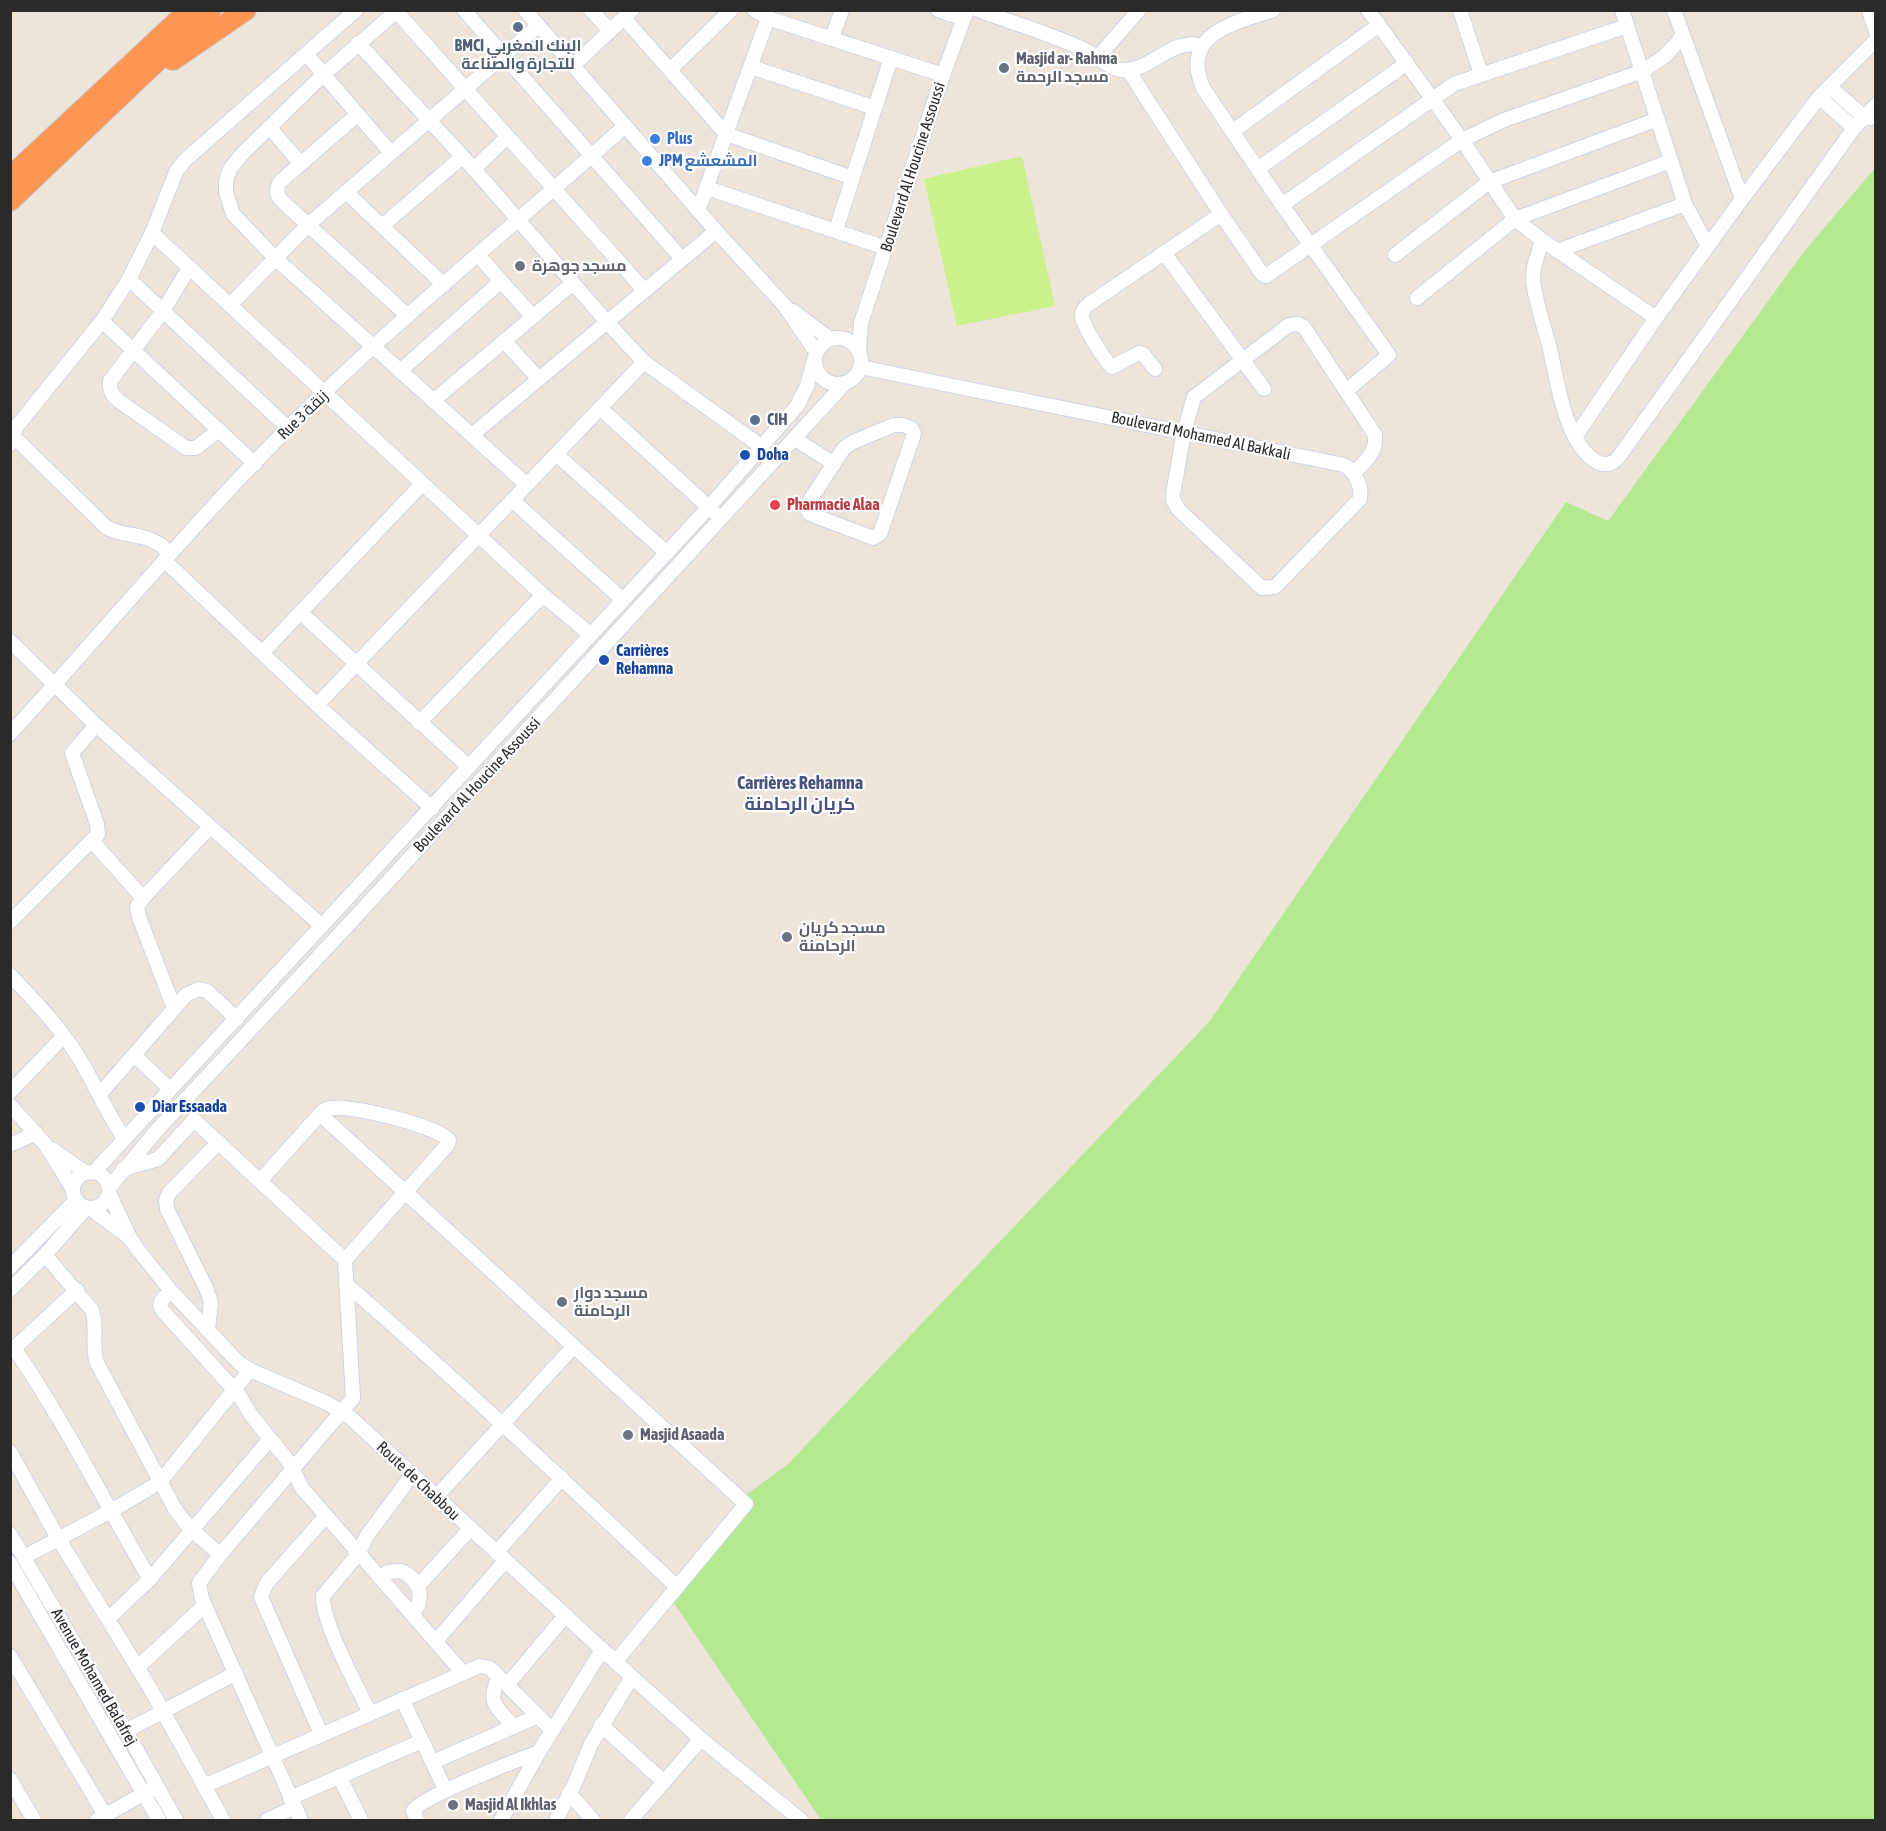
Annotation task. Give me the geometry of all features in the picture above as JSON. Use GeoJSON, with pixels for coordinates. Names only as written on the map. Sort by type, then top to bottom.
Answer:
{"type":"FeatureCollection","features":[{"type":"Feature","properties":{"kind":"highway"},"geometry":{"type":"LineString","coordinates":[[102,102],[181,10]]}},
{"type":"Feature","properties":{"kind":"highway"},"geometry":{"type":"LineString","coordinates":[[10,201],[189,10]]}},
{"type":"Feature","properties":{"kind":"highway"},"geometry":{"type":"LineString","coordinates":[[10,177],[211,10]]}},
{"type":"Feature","properties":{"kind":"highway"},"geometry":{"type":"LineString","coordinates":[[102,102],[246,10]]}},
{"type":"Feature","properties":{"kind":"street"},"geometry":{"type":"LineString","coordinates":[[356,10],[185,160],[169,185],[152,233],[129,279],[102,321],[17,426],[12,440],[112,531],[159,543],[167,557],[262,653],[432,808]]}},
{"type":"Feature","properties":{"kind":"street"},"geometry":{"type":"LineString","coordinates":[[464,10],[682,259]]}},
{"type":"Feature","properties":{"kind":"street"},"geometry":{"type":"LineString","coordinates":[[525,10],[698,211],[784,305],[815,356],[817,372],[822,379],[832,384],[845,383],[853,379],[860,367],[859,351],[852,342],[836,339],[784,305]]}},
{"type":"Feature","properties":{"kind":"street"},"geometry":{"type":"LineString","coordinates":[[591,10],[610,31]]}},
{"type":"Feature","properties":{"kind":"street"},"geometry":{"type":"LineString","coordinates":[[670,70],[731,10]]}},
{"type":"Feature","properties":{"kind":"street"},"geometry":{"type":"LineString","coordinates":[[754,10],[768,18],[943,75]]}},
{"type":"Feature","properties":{"kind":"street"},"geometry":{"type":"LineString","coordinates":[[831,38],[842,10]]}},
{"type":"Feature","properties":{"kind":"street"},"geometry":{"type":"LineString","coordinates":[[938,10],[965,15]]}},
{"type":"Feature","properties":{"kind":"street"},"geometry":{"type":"LineString","coordinates":[[978,10],[1085,50],[1114,68],[1128,70],[1184,44],[1202,46]]}},
{"type":"Feature","properties":{"kind":"street"},"geometry":{"type":"LineString","coordinates":[[1098,57],[1139,10]]}},
{"type":"Feature","properties":{"kind":"street"},"geometry":{"type":"LineString","coordinates":[[1273,10],[1224,27],[1208,39],[1202,46],[1197,63],[1200,80],[1282,205],[1389,355],[1346,390]]}},
{"type":"Feature","properties":{"kind":"street"},"geometry":{"type":"LineString","coordinates":[[1368,10],[1462,140],[1515,219],[1656,318]]}},
{"type":"Feature","properties":{"kind":"street"},"geometry":{"type":"LineString","coordinates":[[1460,10],[1481,74]]}},
{"type":"Feature","properties":{"kind":"street"},"geometry":{"type":"LineString","coordinates":[[1622,10],[1684,204],[1708,246]]}},
{"type":"Feature","properties":{"kind":"street"},"geometry":{"type":"LineString","coordinates":[[1674,10],[1742,199]]}},
{"type":"Feature","properties":{"kind":"street"},"geometry":{"type":"LineString","coordinates":[[1869,10],[1875,32]]}},
{"type":"Feature","properties":{"kind":"street"},"geometry":{"type":"LineString","coordinates":[[527,485],[274,258],[237,221],[226,192],[226,180],[230,169],[242,154],[323,75],[397,11],[644,290]]}},
{"type":"Feature","properties":{"kind":"street"},"geometry":{"type":"LineString","coordinates":[[573,66],[628,14],[670,70],[726,134],[853,178]]}},
{"type":"Feature","properties":{"kind":"street","name":"Boulevard Al Houcine Assoussi"},"geometry":{"type":"LineString","coordinates":[[859,351],[861,323],[965,15]]}},
{"type":"Feature","properties":{"kind":"street"},"geometry":{"type":"LineString","coordinates":[[698,211],[768,18]]}},
{"type":"Feature","properties":{"kind":"street"},"geometry":{"type":"LineString","coordinates":[[230,305],[308,225],[538,26]]}},
{"type":"Feature","properties":{"kind":"street"},"geometry":{"type":"LineString","coordinates":[[1233,131],[1379,26]]}},
{"type":"Feature","properties":{"kind":"street"},"geometry":{"type":"LineString","coordinates":[[1282,205],[1454,84],[1627,26]]}},
{"type":"Feature","properties":{"kind":"street"},"geometry":{"type":"LineString","coordinates":[[1128,70],[1221,214],[1262,274],[1266,276],[1462,140],[1504,120],[1643,71],[1665,56],[1683,36]]}},
{"type":"Feature","properties":{"kind":"street"},"geometry":{"type":"LineString","coordinates":[[1575,437],[1656,318],[1819,97],[1875,40]]}},
{"type":"Feature","properties":{"kind":"street"},"geometry":{"type":"LineString","coordinates":[[358,43],[474,169],[644,362],[762,447]]}},
{"type":"Feature","properties":{"kind":"street"},"geometry":{"type":"LineString","coordinates":[[306,54],[391,153]]}},
{"type":"Feature","properties":{"kind":"street"},"geometry":{"type":"LineString","coordinates":[[837,230],[891,58]]}},
{"type":"Feature","properties":{"kind":"street"},"geometry":{"type":"LineString","coordinates":[[1259,168],[1407,63]]}},
{"type":"Feature","properties":{"kind":"street"},"geometry":{"type":"LineString","coordinates":[[751,67],[875,108]]}},
{"type":"Feature","properties":{"kind":"street"},"geometry":{"type":"LineString","coordinates":[[1830,87],[1870,118]]}},
{"type":"Feature","properties":{"kind":"street"},"geometry":{"type":"LineString","coordinates":[[1819,97],[1854,128]]}},
{"type":"Feature","properties":{"kind":"street"},"geometry":{"type":"LineString","coordinates":[[1542,240],[1534,267],[1533,281],[1562,401],[1575,437],[1590,455],[1605,466],[1614,463],[1618,458],[1854,128],[1870,118],[1875,105]]}},
{"type":"Feature","properties":{"kind":"street"},"geometry":{"type":"LineString","coordinates":[[358,114],[279,184],[277,193],[280,200],[408,316]]}},
{"type":"Feature","properties":{"kind":"street"},"geometry":{"type":"LineString","coordinates":[[1395,255],[1490,182],[1658,119]]}},
{"type":"Feature","properties":{"kind":"street","name":"Rue 3 زنقة"},"geometry":{"type":"LineString","coordinates":[[10,734],[167,557],[288,428],[373,347],[625,126]]}},
{"type":"Feature","properties":{"kind":"street"},"geometry":{"type":"LineString","coordinates":[[269,127],[301,164]]}},
{"type":"Feature","properties":{"kind":"street"},"geometry":{"type":"LineString","coordinates":[[474,169],[507,137]]}},
{"type":"Feature","properties":{"kind":"street"},"geometry":{"type":"LineString","coordinates":[[382,226],[462,157]]}},
{"type":"Feature","properties":{"kind":"street"},"geometry":{"type":"LineString","coordinates":[[1417,298],[1515,219],[1671,161]]}},
{"type":"Feature","properties":{"kind":"street"},"geometry":{"type":"LineString","coordinates":[[707,188],[886,248]]}},
{"type":"Feature","properties":{"kind":"street"},"geometry":{"type":"LineString","coordinates":[[346,192],[444,285]]}},
{"type":"Feature","properties":{"kind":"street"},"geometry":{"type":"LineString","coordinates":[[1557,250],[1684,204]]}},
{"type":"Feature","properties":{"kind":"street"},"geometry":{"type":"LineString","coordinates":[[1155,369],[1143,354],[1139,353],[1112,367],[1085,323],[1082,313],[1084,308],[1221,214]]}},
{"type":"Feature","properties":{"kind":"street"},"geometry":{"type":"LineString","coordinates":[[472,435],[716,231]]}},
{"type":"Feature","properties":{"kind":"street"},"geometry":{"type":"LineString","coordinates":[[152,233],[478,536],[591,635]]}},
{"type":"Feature","properties":{"kind":"street"},"geometry":{"type":"LineString","coordinates":[[1164,253],[1264,389]]}},
{"type":"Feature","properties":{"kind":"street"},"geometry":{"type":"LineString","coordinates":[[478,255],[533,317]]}},
{"type":"Feature","properties":{"kind":"street"},"geometry":{"type":"LineString","coordinates":[[189,268],[163,311],[131,350],[110,381],[110,390],[113,396],[191,449],[201,445],[219,429]]}},
{"type":"Feature","properties":{"kind":"street"},"geometry":{"type":"LineString","coordinates":[[129,279],[288,428]]}},
{"type":"Feature","properties":{"kind":"street"},"geometry":{"type":"LineString","coordinates":[[400,371],[500,282]]}},
{"type":"Feature","properties":{"kind":"street"},"geometry":{"type":"LineString","coordinates":[[433,401],[573,283]]}},
{"type":"Feature","properties":{"kind":"street"},"geometry":{"type":"LineString","coordinates":[[102,321],[255,464]]}},
{"type":"Feature","properties":{"kind":"street"},"geometry":{"type":"LineString","coordinates":[[815,356],[822,344],[836,339],[861,323]]}},
{"type":"Feature","properties":{"kind":"street"},"geometry":{"type":"LineString","coordinates":[[1298,324],[1304,327],[1346,390],[1372,430],[1376,442],[1372,455],[1354,473],[1361,490],[1360,499],[1275,586],[1262,588],[1175,505],[1173,494],[1184,432],[1194,397],[1289,325],[1298,324]]}},
{"type":"Feature","properties":{"kind":"street"},"geometry":{"type":"LineString","coordinates":[[504,341],[539,379]]}},
{"type":"Feature","properties":{"kind":"street","name":"Boulevard Al Houcine Assoussi"},"geometry":{"type":"LineString","coordinates":[[90,1173],[125,1139],[237,1019],[709,507],[797,406],[807,386],[815,356]]}},
{"type":"Feature","properties":{"kind":"street"},"geometry":{"type":"LineString","coordinates":[[317,705],[644,362]]}},
{"type":"Feature","properties":{"kind":"street","name":"Boulevard Mohamed Al Bakkali"},"geometry":{"type":"LineString","coordinates":[[860,367],[1344,465],[1354,473]]}},
{"type":"Feature","properties":{"kind":"street","name":"Boulevard Al Houcine Assoussi"},"geometry":{"type":"LineString","coordinates":[[109,1191],[123,1169],[158,1129],[275,1005],[845,383]]}},
{"type":"Feature","properties":{"kind":"street"},"geometry":{"type":"LineString","coordinates":[[600,408],[721,519]]}},
{"type":"Feature","properties":{"kind":"street"},"geometry":{"type":"LineString","coordinates":[[903,425],[914,430],[880,534],[877,537],[807,511],[806,506],[834,464],[844,448],[853,442],[894,426],[903,425]]}},
{"type":"Feature","properties":{"kind":"street"},"geometry":{"type":"LineString","coordinates":[[795,438],[834,464]]}},
{"type":"Feature","properties":{"kind":"street"},"geometry":{"type":"LineString","coordinates":[[556,454],[667,553]]}},
{"type":"Feature","properties":{"kind":"street"},"geometry":{"type":"LineString","coordinates":[[262,653],[422,484]]}},
{"type":"Feature","properties":{"kind":"street"},"geometry":{"type":"LineString","coordinates":[[512,500],[623,600]]}},
{"type":"Feature","properties":{"kind":"street"},"geometry":{"type":"LineString","coordinates":[[419,723],[543,595]]}},
{"type":"Feature","properties":{"kind":"street"},"geometry":{"type":"LineString","coordinates":[[301,613],[469,767]]}},
{"type":"Feature","properties":{"kind":"street"},"geometry":{"type":"LineString","coordinates":[[10,641],[96,725],[322,926]]}},
{"type":"Feature","properties":{"kind":"street"},"geometry":{"type":"LineString","coordinates":[[10,922],[98,834],[98,827],[72,753],[96,725]]}},
{"type":"Feature","properties":{"kind":"street"},"geometry":{"type":"LineString","coordinates":[[174,1008],[137,913],[138,904],[210,827]]}},
{"type":"Feature","properties":{"kind":"street"},"geometry":{"type":"LineString","coordinates":[[92,841],[143,898]]}},
{"type":"Feature","properties":{"kind":"street"},"geometry":{"type":"LineString","coordinates":[[10,975],[64,1036],[84,1067],[110,1119],[125,1139]]}},
{"type":"Feature","properties":{"kind":"street"},"geometry":{"type":"LineString","coordinates":[[99,1095],[135,1056],[174,1008],[190,993],[204,989],[237,1019]]}},
{"type":"Feature","properties":{"kind":"street"},"geometry":{"type":"LineString","coordinates":[[10,1092],[64,1036]]}},
{"type":"Feature","properties":{"kind":"street"},"geometry":{"type":"LineString","coordinates":[[135,1056],[170,1089]]}},
{"type":"Feature","properties":{"kind":"street","name":"Route de Chabbou"},"geometry":{"type":"LineString","coordinates":[[10,1106],[45,1144],[81,1201],[130,1238]]}},
{"type":"Feature","properties":{"kind":"street"},"geometry":{"type":"LineString","coordinates":[[260,1180],[320,1114],[333,1107],[354,1109],[405,1121],[429,1129],[449,1140],[448,1144],[345,1260],[353,1398],[199,1582],[199,1590],[205,1605],[301,1821]]}},
{"type":"Feature","properties":{"kind":"street"},"geometry":{"type":"LineString","coordinates":[[320,1114],[746,1504],[615,1662]]}},
{"type":"Feature","properties":{"kind":"street"},"geometry":{"type":"LineString","coordinates":[[123,1169],[158,1159],[194,1120],[345,1260]]}},
{"type":"Feature","properties":{"kind":"street"},"geometry":{"type":"LineString","coordinates":[[10,1144],[36,1133]]}},
{"type":"Feature","properties":{"kind":"street"},"geometry":{"type":"LineString","coordinates":[[208,1330],[211,1302],[167,1209],[166,1200],[169,1193],[219,1142]]}},
{"type":"Feature","properties":{"kind":"street","name":"Route de Chabbou"},"geometry":{"type":"LineString","coordinates":[[45,1144],[90,1173]]}},
{"type":"Feature","properties":{"kind":"street"},"geometry":{"type":"LineString","coordinates":[[10,1290],[45,1254],[81,1201],[77,1179],[90,1173],[106,1179],[109,1191],[103,1204],[81,1201]]}},
{"type":"Feature","properties":{"kind":"street","name":"Route de Chabbou"},"geometry":{"type":"LineString","coordinates":[[109,1191],[130,1238],[171,1291],[227,1353],[250,1370],[343,1412],[701,1739],[801,1821]]}},
{"type":"Feature","properties":{"kind":"street"},"geometry":{"type":"LineString","coordinates":[[10,1267],[81,1201]]}},
{"type":"Feature","properties":{"kind":"street"},"geometry":{"type":"LineString","coordinates":[[45,1254],[89,1304],[94,1316],[94,1350],[97,1363],[175,1509],[192,1530],[220,1555]]}},
{"type":"Feature","properties":{"kind":"street"},"geometry":{"type":"LineString","coordinates":[[346,1284],[562,1478],[676,1586]]}},
{"type":"Feature","properties":{"kind":"street"},"geometry":{"type":"LineString","coordinates":[[77,1290],[12,1350],[69,1435],[150,1579]]}},
{"type":"Feature","properties":{"kind":"street"},"geometry":{"type":"LineString","coordinates":[[171,1291],[161,1301],[160,1308],[234,1390],[293,1469],[302,1488],[463,1673]]}},
{"type":"Feature","properties":{"kind":"street"},"geometry":{"type":"LineString","coordinates":[[436,1497],[574,1346]]}},
{"type":"Feature","properties":{"kind":"street"},"geometry":{"type":"LineString","coordinates":[[24,1557],[111,1512],[160,1482],[250,1370]]}},
{"type":"Feature","properties":{"kind":"street"},"geometry":{"type":"LineString","coordinates":[[108,1619],[150,1579],[270,1438]]}},
{"type":"Feature","properties":{"kind":"street"},"geometry":{"type":"LineString","coordinates":[[10,1452],[58,1538],[137,1668],[223,1821]]}},
{"type":"Feature","properties":{"kind":"street"},"geometry":{"type":"LineString","coordinates":[[370,1713],[328,1620],[323,1603],[326,1591],[359,1552],[366,1537],[412,1475]]}},
{"type":"Feature","properties":{"kind":"street"},"geometry":{"type":"LineString","coordinates":[[436,1641],[562,1478]]}},
{"type":"Feature","properties":{"kind":"street"},"geometry":{"type":"LineString","coordinates":[[321,1734],[261,1597],[266,1584],[326,1516]]}},
{"type":"Feature","properties":{"kind":"street"},"geometry":{"type":"LineString","coordinates":[[418,1586],[470,1529]]}},
{"type":"Feature","properties":{"kind":"street","name":"Avenue Mohamed Balafrej"},"geometry":{"type":"LineString","coordinates":[[10,1534],[176,1821]]}},
{"type":"Feature","properties":{"kind":"street","name":"Avenue Mohamed Balafrej"},"geometry":{"type":"LineString","coordinates":[[10,1563],[15,1583],[159,1821]]}},
{"type":"Feature","properties":{"kind":"street"},"geometry":{"type":"LineString","coordinates":[[15,1583],[31,1570]]}},
{"type":"Feature","properties":{"kind":"street"},"geometry":{"type":"LineString","coordinates":[[379,1577],[388,1572],[401,1570],[418,1586],[420,1601],[412,1614]]}},
{"type":"Feature","properties":{"kind":"street"},"geometry":{"type":"LineString","coordinates":[[137,1668],[205,1605]]}},
{"type":"Feature","properties":{"kind":"street"},"geometry":{"type":"LineString","coordinates":[[514,1727],[494,1701],[493,1690],[565,1616]]}},
{"type":"Feature","properties":{"kind":"street"},"geometry":{"type":"LineString","coordinates":[[501,1821],[539,1752],[602,1650]]}},
{"type":"Feature","properties":{"kind":"street"},"geometry":{"type":"LineString","coordinates":[[10,1656],[103,1819],[157,1786]]}},
{"type":"Feature","properties":{"kind":"street"},"geometry":{"type":"LineString","coordinates":[[204,1786],[474,1667],[485,1666],[552,1730]]}},
{"type":"Feature","properties":{"kind":"street"},"geometry":{"type":"LineString","coordinates":[[126,1731],[236,1673]]}},
{"type":"Feature","properties":{"kind":"street"},"geometry":{"type":"LineString","coordinates":[[556,1821],[601,1725],[632,1677]]}},
{"type":"Feature","properties":{"kind":"street"},"geometry":{"type":"LineString","coordinates":[[402,1699],[446,1791]]}},
{"type":"Feature","properties":{"kind":"street"},"geometry":{"type":"LineString","coordinates":[[433,1762],[538,1716]]}},
{"type":"Feature","properties":{"kind":"street"},"geometry":{"type":"LineString","coordinates":[[601,1725],[664,1782]]}},
{"type":"Feature","properties":{"kind":"street"},"geometry":{"type":"LineString","coordinates":[[631,1821],[701,1739]]}},
{"type":"Feature","properties":{"kind":"street"},"geometry":{"type":"LineString","coordinates":[[267,1821],[292,1802],[339,1776],[422,1741]]}},
{"type":"Feature","properties":{"kind":"street"},"geometry":{"type":"LineString","coordinates":[[417,1821],[413,1813],[414,1807],[539,1752]]}},
{"type":"Feature","properties":{"kind":"street"},"geometry":{"type":"LineString","coordinates":[[339,1776],[361,1821]]}},
{"type":"Feature","properties":{"kind":"street"},"geometry":{"type":"LineString","coordinates":[[10,1779],[34,1821]]}},
{"type":"Feature","properties":{"kind":"street"},"geometry":{"type":"LineString","coordinates":[[569,1793],[593,1821]]}},
{"type":"Feature","properties":{"kind":"green space"},"geometry":{"type":"Polygon","coordinates":[[[1022,156],[1055,306],[957,326],[924,179],[1022,156]]]}},
{"type":"Feature","properties":{"kind":"green space"},"geometry":{"type":"Polygon","coordinates":[[[1875,168],[1875,1820],[821,1820],[667,1593],[747,1494],[787,1465],[1209,1022],[1566,502],[1608,521],[1803,253],[1875,168]]]}},
{"type":"Feature","properties":{"kind":"place","name":"BMCI البنك المغربي للتجارة والصناعة"},"geometry":{"type":"Point","coordinates":[518,27]}},
{"type":"Feature","properties":{"kind":"place","name":"Masjid ar- Rahma مسجد الرحمة"},"geometry":{"type":"Point","coordinates":[1004,68]}},
{"type":"Feature","properties":{"kind":"place","name":"Plus"},"geometry":{"type":"Point","coordinates":[655,139]}},
{"type":"Feature","properties":{"kind":"place","name":"JPM المشعشع"},"geometry":{"type":"Point","coordinates":[647,161]}},
{"type":"Feature","properties":{"kind":"place","name":"مسجد جوهرة"},"geometry":{"type":"Point","coordinates":[520,266]}},
{"type":"Feature","properties":{"kind":"place","name":"CIH"},"geometry":{"type":"Point","coordinates":[755,420]}},
{"type":"Feature","properties":{"kind":"place","name":"Doha"},"geometry":{"type":"Point","coordinates":[745,455]}},
{"type":"Feature","properties":{"kind":"place","name":"Pharmacie Alaa"},"geometry":{"type":"Point","coordinates":[775,505]}},
{"type":"Feature","properties":{"kind":"place","name":"Carrières Rehamna"},"geometry":{"type":"Point","coordinates":[604,660]}},
{"type":"Feature","properties":{"kind":"place","name":"مسجد كريان الرحامنة"},"geometry":{"type":"Point","coordinates":[787,937]}},
{"type":"Feature","properties":{"kind":"place","name":"Diar Essaada"},"geometry":{"type":"Point","coordinates":[140,1107]}},
{"type":"Feature","properties":{"kind":"place","name":"مسجد دوار الرحامنة"},"geometry":{"type":"Point","coordinates":[562,1302]}},
{"type":"Feature","properties":{"kind":"place","name":"Masjid Asaada"},"geometry":{"type":"Point","coordinates":[628,1435]}},
{"type":"Feature","properties":{"kind":"place","name":"Masjid Al Ikhlas"},"geometry":{"type":"Point","coordinates":[453,1805]}},
{"type":"Feature","properties":{"kind":"district","name":"Carrières Rehamna كريان الرحامنة"},"geometry":{"type":"Point","coordinates":[800,793]}}]}
